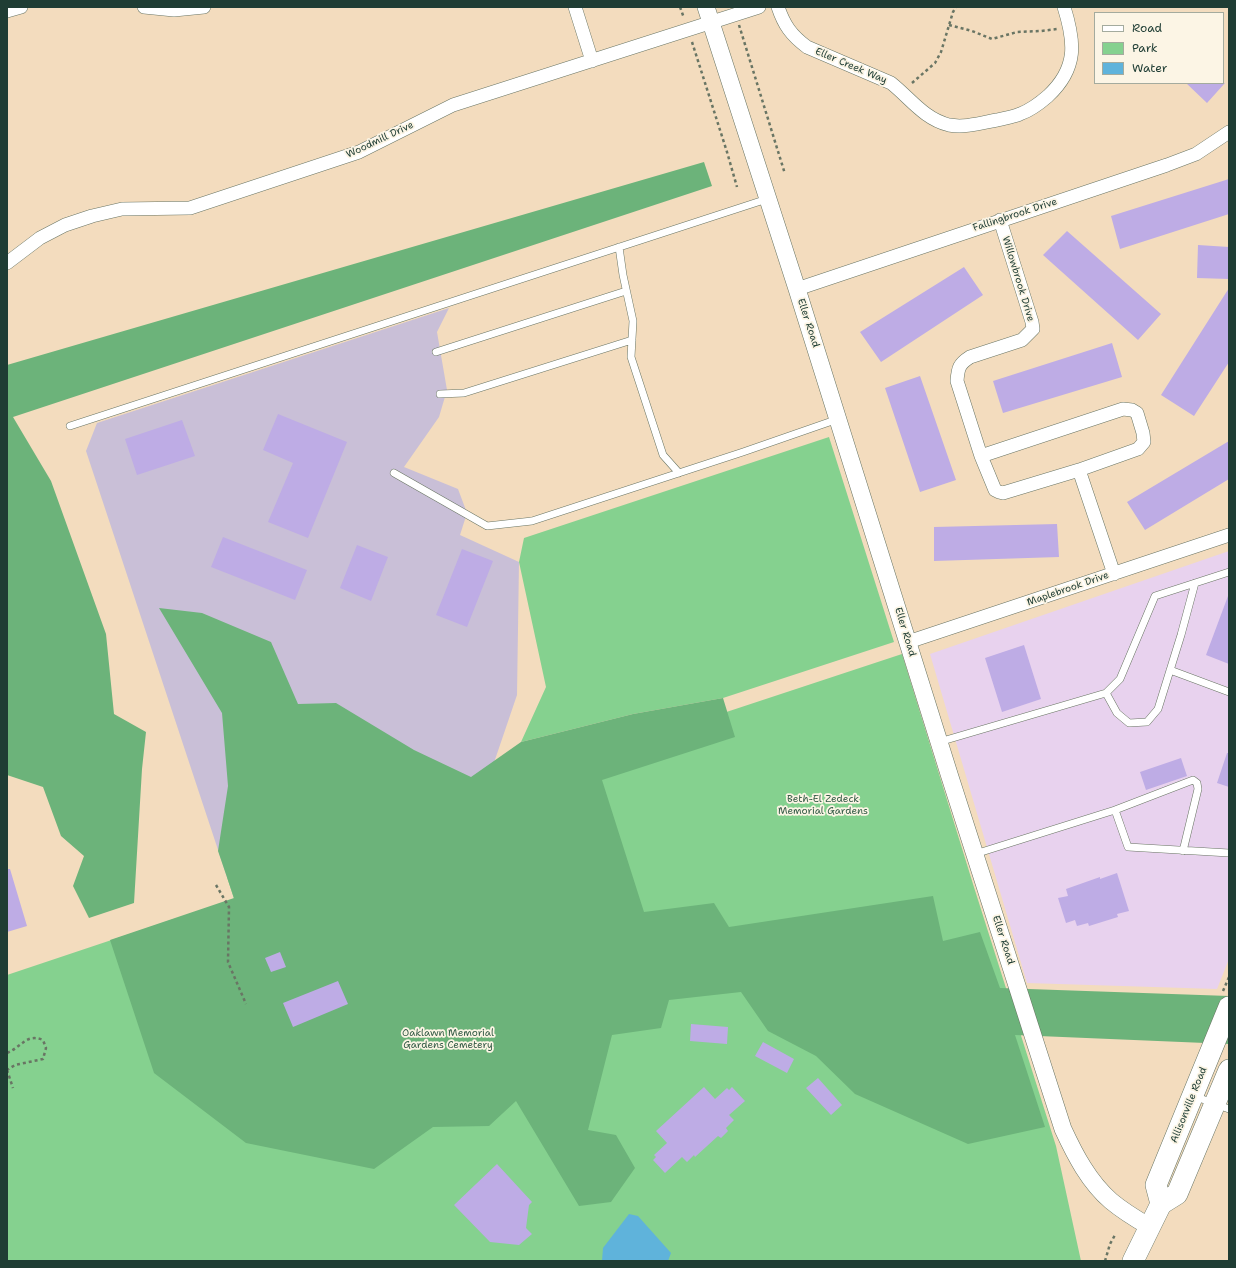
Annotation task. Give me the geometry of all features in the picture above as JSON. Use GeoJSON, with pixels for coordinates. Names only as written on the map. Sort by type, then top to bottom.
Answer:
{"type":"FeatureCollection","features":[{"type":"Feature","properties":{"kind":"main road","name":"Allisonville Road"},"geometry":{"type":"LineString","coordinates":[[1161,1204],[1156,1186],[1229,1007]]}},
{"type":"Feature","properties":{"kind":"main road"},"geometry":{"type":"LineString","coordinates":[[1133,1261],[1161,1204],[1177,1194],[1222,1106],[1229,1070]]}},
{"type":"Feature","properties":{"kind":"street"},"geometry":{"type":"LineString","coordinates":[[7,11],[21,7]]}},
{"type":"Feature","properties":{"kind":"street"},"geometry":{"type":"LineString","coordinates":[[144,7],[174,10],[204,7]]}},
{"type":"Feature","properties":{"kind":"street"},"geometry":{"type":"LineString","coordinates":[[575,7],[592,61]]}},
{"type":"Feature","properties":{"kind":"street","name":"Woodmill Drive"},"geometry":{"type":"LineString","coordinates":[[7,263],[40,238],[65,225],[92,216],[122,209],[190,208],[359,152],[453,106],[592,61],[708,15],[759,7]]}},
{"type":"Feature","properties":{"kind":"street","name":"Eller Creek Way"},"geometry":{"type":"LineString","coordinates":[[778,7],[782,20],[789,31],[807,47],[891,83],[921,111],[934,120],[950,125],[965,126],[971,126],[1020,114],[1043,101],[1059,85],[1066,74],[1071,59],[1071,30],[1064,7]]}},
{"type":"Feature","properties":{"kind":"street","name":"Eller Road"},"geometry":{"type":"LineString","coordinates":[[708,15],[797,289],[939,742],[1063,1129],[1068,1141],[1090,1178],[1103,1194],[1123,1210],[1150,1227]]}},
{"type":"Feature","properties":{"kind":"street","name":"Fallingbrook Drive"},"geometry":{"type":"LineString","coordinates":[[797,289],[1167,165],[1196,154],[1229,132]]}},
{"type":"Feature","properties":{"kind":"street","name":"Willowbrook Drive"},"geometry":{"type":"LineString","coordinates":[[981,456],[1123,409],[1137,412],[1144,442],[1138,449],[1079,470],[1003,493],[995,490],[981,456],[957,381],[958,370],[963,362],[970,357],[1022,340],[1033,329],[1000,220]]}},
{"type":"Feature","properties":{"kind":"street"},"geometry":{"type":"LineString","coordinates":[[1079,470],[1114,574]]}},
{"type":"Feature","properties":{"kind":"street","name":"Maplebrook Drive"},"geometry":{"type":"LineString","coordinates":[[908,642],[1229,535]]}},
{"type":"Feature","properties":{"kind":"lane"},"geometry":{"type":"LineString","coordinates":[[70,426],[767,199]]}},
{"type":"Feature","properties":{"kind":"lane"},"geometry":{"type":"LineString","coordinates":[[619,247],[626,291],[633,321],[631,357],[663,455],[680,472]]}},
{"type":"Feature","properties":{"kind":"lane"},"geometry":{"type":"LineString","coordinates":[[436,352],[626,291]]}},
{"type":"Feature","properties":{"kind":"lane"},"geometry":{"type":"LineString","coordinates":[[440,394],[464,393],[632,340]]}},
{"type":"Feature","properties":{"kind":"lane"},"geometry":{"type":"LineString","coordinates":[[394,472],[487,526],[532,521],[838,419]]}},
{"type":"Feature","properties":{"kind":"lane"},"geometry":{"type":"LineString","coordinates":[[939,742],[1106,693],[1120,679],[1155,596],[1229,572]]}},
{"type":"Feature","properties":{"kind":"lane"},"geometry":{"type":"LineString","coordinates":[[1106,693],[1117,713],[1129,722],[1147,722],[1158,709],[1181,635],[1195,583]]}},
{"type":"Feature","properties":{"kind":"lane"},"geometry":{"type":"LineString","coordinates":[[1170,670],[1229,692]]}},
{"type":"Feature","properties":{"kind":"lane"},"geometry":{"type":"LineString","coordinates":[[975,854],[1115,810],[1193,780],[1197,783],[1198,789],[1183,851]]}},
{"type":"Feature","properties":{"kind":"lane"},"geometry":{"type":"LineString","coordinates":[[1115,810],[1128,847],[1229,853]]}},
{"type":"Feature","properties":{"kind":"lane"},"geometry":{"type":"LineString","coordinates":[[1192,1096],[1222,1106]]}},
{"type":"Feature","properties":{"kind":"path"},"geometry":{"type":"LineString","coordinates":[[902,92],[935,63],[941,52],[956,7]]}},
{"type":"Feature","properties":{"kind":"path"},"geometry":{"type":"LineString","coordinates":[[949,25],[972,31],[992,39],[1017,32],[1071,30]]}},
{"type":"Feature","properties":{"kind":"path"},"geometry":{"type":"LineString","coordinates":[[741,31],[785,174]]}},
{"type":"Feature","properties":{"kind":"path"},"geometry":{"type":"LineString","coordinates":[[695,52],[737,186]]}},
{"type":"Feature","properties":{"kind":"path"},"geometry":{"type":"LineString","coordinates":[[216,885],[229,907],[228,962],[246,1004]]}},
{"type":"Feature","properties":{"kind":"path"},"geometry":{"type":"LineString","coordinates":[[7,1053],[19,1047],[27,1039],[35,1037],[43,1040],[46,1048],[43,1059],[15,1065],[7,1070],[13,1088]]}},
{"type":"Feature","properties":{"kind":"path"},"geometry":{"type":"LineString","coordinates":[[1105,1261],[1110,1244],[1115,1235]]}},
{"type":"Feature","properties":{"kind":"shaded area"},"geometry":{"type":"Polygon","coordinates":[[[449,308],[437,332],[447,390],[439,417],[404,467],[458,489],[467,513],[460,535],[519,562],[517,695],[484,792],[227,877],[86,451],[97,423],[449,308]]]}},
{"type":"Feature","properties":{"kind":"shaded area"},"geometry":{"type":"Polygon","coordinates":[[[1229,551],[1229,959],[1217,989],[1027,983],[930,654],[1229,551]]]}},
{"type":"Feature","properties":{"kind":"green space"},"geometry":{"type":"Polygon","coordinates":[[[704,162],[712,186],[13,417],[51,481],[106,634],[114,714],[146,732],[142,769],[134,903],[89,918],[73,886],[84,856],[61,836],[43,787],[7,775],[7,365],[704,162]]]}},
{"type":"Feature","properties":{"kind":"green space"},"geometry":{"type":"Polygon","coordinates":[[[829,437],[894,642],[723,698],[633,714],[521,742],[546,687],[519,562],[524,538],[829,437]]]}},
{"type":"Feature","properties":{"kind":"green space"},"geometry":{"type":"Polygon","coordinates":[[[159,608],[202,613],[271,642],[298,704],[336,703],[414,750],[471,777],[521,742],[633,714],[723,698],[735,737],[602,780],[644,912],[714,903],[729,927],[933,896],[943,941],[980,932],[1000,988],[1229,996],[1229,1044],[1015,1035],[1045,1127],[968,1144],[855,1094],[816,1056],[768,1031],[741,992],[669,1000],[661,1028],[612,1035],[588,1130],[616,1135],[635,1168],[611,1202],[579,1206],[516,1101],[489,1126],[433,1127],[374,1169],[246,1143],[154,1073],[110,940],[234,898],[218,851],[228,786],[222,713],[159,608]]]}},
{"type":"Feature","properties":{"kind":"green space","name":"Oaklawn Memorial Gardens Cemetery"},"geometry":{"type":"Polygon","coordinates":[[[902,654],[1056,1146],[1081,1261],[7,1261],[7,975],[234,899],[227,877],[902,654]]]}},
{"type":"Feature","properties":{"kind":"water"},"geometry":{"type":"Polygon","coordinates":[[[629,1214],[638,1216],[671,1253],[668,1261],[602,1261],[603,1248],[629,1214]]]}},
{"type":"Feature","properties":{"kind":"building"},"geometry":{"type":"Polygon","coordinates":[[[1225,83],[1207,103],[1187,84],[1225,83]]]}},
{"type":"Feature","properties":{"kind":"building"},"geometry":{"type":"Polygon","coordinates":[[[1229,179],[1229,214],[1120,249],[1111,216],[1229,179]]]}},
{"type":"Feature","properties":{"kind":"building"},"geometry":{"type":"Polygon","coordinates":[[[1067,231],[1161,314],[1138,340],[1043,255],[1067,231]]]}},
{"type":"Feature","properties":{"kind":"building"},"geometry":{"type":"Polygon","coordinates":[[[1198,245],[1229,247],[1229,279],[1197,278],[1198,245]]]}},
{"type":"Feature","properties":{"kind":"building"},"geometry":{"type":"Polygon","coordinates":[[[964,267],[983,295],[881,362],[860,332],[964,267]]]}},
{"type":"Feature","properties":{"kind":"building"},"geometry":{"type":"Polygon","coordinates":[[[1229,288],[1229,362],[1194,416],[1161,395],[1229,288]]]}},
{"type":"Feature","properties":{"kind":"building"},"geometry":{"type":"Polygon","coordinates":[[[1112,343],[1122,377],[1003,413],[993,381],[1112,343]]]}},
{"type":"Feature","properties":{"kind":"building"},"geometry":{"type":"Polygon","coordinates":[[[920,376],[956,480],[920,492],[885,388],[920,376]]]}},
{"type":"Feature","properties":{"kind":"building"},"geometry":{"type":"Polygon","coordinates":[[[278,414],[347,442],[308,538],[268,522],[293,463],[263,450],[278,414]]]}},
{"type":"Feature","properties":{"kind":"building"},"geometry":{"type":"Polygon","coordinates":[[[182,420],[195,456],[137,475],[125,439],[182,420]]]}},
{"type":"Feature","properties":{"kind":"building"},"geometry":{"type":"Polygon","coordinates":[[[1229,441],[1229,479],[1145,530],[1127,502],[1229,441]]]}},
{"type":"Feature","properties":{"kind":"building"},"geometry":{"type":"Polygon","coordinates":[[[1057,524],[1059,557],[934,561],[934,527],[1057,524]]]}},
{"type":"Feature","properties":{"kind":"building"},"geometry":{"type":"Polygon","coordinates":[[[223,537],[307,570],[295,600],[211,567],[223,537]]]}},
{"type":"Feature","properties":{"kind":"building"},"geometry":{"type":"Polygon","coordinates":[[[357,545],[388,557],[371,601],[340,588],[357,545]]]}},
{"type":"Feature","properties":{"kind":"building"},"geometry":{"type":"Polygon","coordinates":[[[462,549],[493,561],[467,627],[436,615],[462,549]]]}},
{"type":"Feature","properties":{"kind":"building"},"geometry":{"type":"Polygon","coordinates":[[[1228,596],[1229,597],[1229,664],[1206,655],[1228,596]]]}},
{"type":"Feature","properties":{"kind":"building"},"geometry":{"type":"Polygon","coordinates":[[[1024,645],[1041,699],[1002,712],[985,658],[1024,645]]]}},
{"type":"Feature","properties":{"kind":"building"},"geometry":{"type":"Polygon","coordinates":[[[1227,753],[1229,753],[1229,787],[1217,783],[1227,753]]]}},
{"type":"Feature","properties":{"kind":"building"},"geometry":{"type":"Polygon","coordinates":[[[1181,758],[1187,776],[1146,790],[1140,772],[1181,758]]]}},
{"type":"Feature","properties":{"kind":"building"},"geometry":{"type":"Polygon","coordinates":[[[7,869],[10,869],[27,926],[7,932],[7,869]]]}},
{"type":"Feature","properties":{"kind":"building"},"geometry":{"type":"Polygon","coordinates":[[[1117,873],[1129,911],[1117,914],[1118,917],[1089,926],[1088,923],[1077,926],[1075,920],[1066,923],[1058,898],[1068,896],[1066,889],[1100,877],[1100,879],[1117,873]]]}},
{"type":"Feature","properties":{"kind":"building"},"geometry":{"type":"Polygon","coordinates":[[[280,952],[286,967],[271,972],[265,958],[280,952]]]}},
{"type":"Feature","properties":{"kind":"building"},"geometry":{"type":"Polygon","coordinates":[[[338,981],[348,1004],[293,1027],[283,1003],[338,981]]]}},
{"type":"Feature","properties":{"kind":"building"},"geometry":{"type":"Polygon","coordinates":[[[691,1024],[728,1027],[727,1044],[690,1041],[691,1024]]]}},
{"type":"Feature","properties":{"kind":"building"},"geometry":{"type":"Polygon","coordinates":[[[763,1042],[794,1059],[787,1073],[755,1056],[763,1042]]]}},
{"type":"Feature","properties":{"kind":"building"},"geometry":{"type":"Polygon","coordinates":[[[818,1078],[842,1105],[831,1115],[806,1088],[818,1078]]]}},
{"type":"Feature","properties":{"kind":"building"},"geometry":{"type":"Polygon","coordinates":[[[704,1087],[715,1099],[727,1088],[729,1090],[732,1087],[745,1101],[729,1115],[734,1120],[726,1128],[728,1131],[721,1138],[718,1136],[695,1157],[694,1155],[687,1162],[682,1157],[665,1173],[653,1160],[656,1157],[654,1155],[667,1143],[656,1131],[704,1087]]]}},
{"type":"Feature","properties":{"kind":"building"},"geometry":{"type":"Polygon","coordinates":[[[497,1164],[532,1202],[529,1205],[526,1228],[532,1234],[519,1245],[490,1242],[454,1205],[497,1164]]]}},
{"type":"Feature","properties":{"kind":"park label","name":"Beth-El Zedeck Memorial Gardens"},"geometry":{"type":"Point","coordinates":[823,804]}}]}
